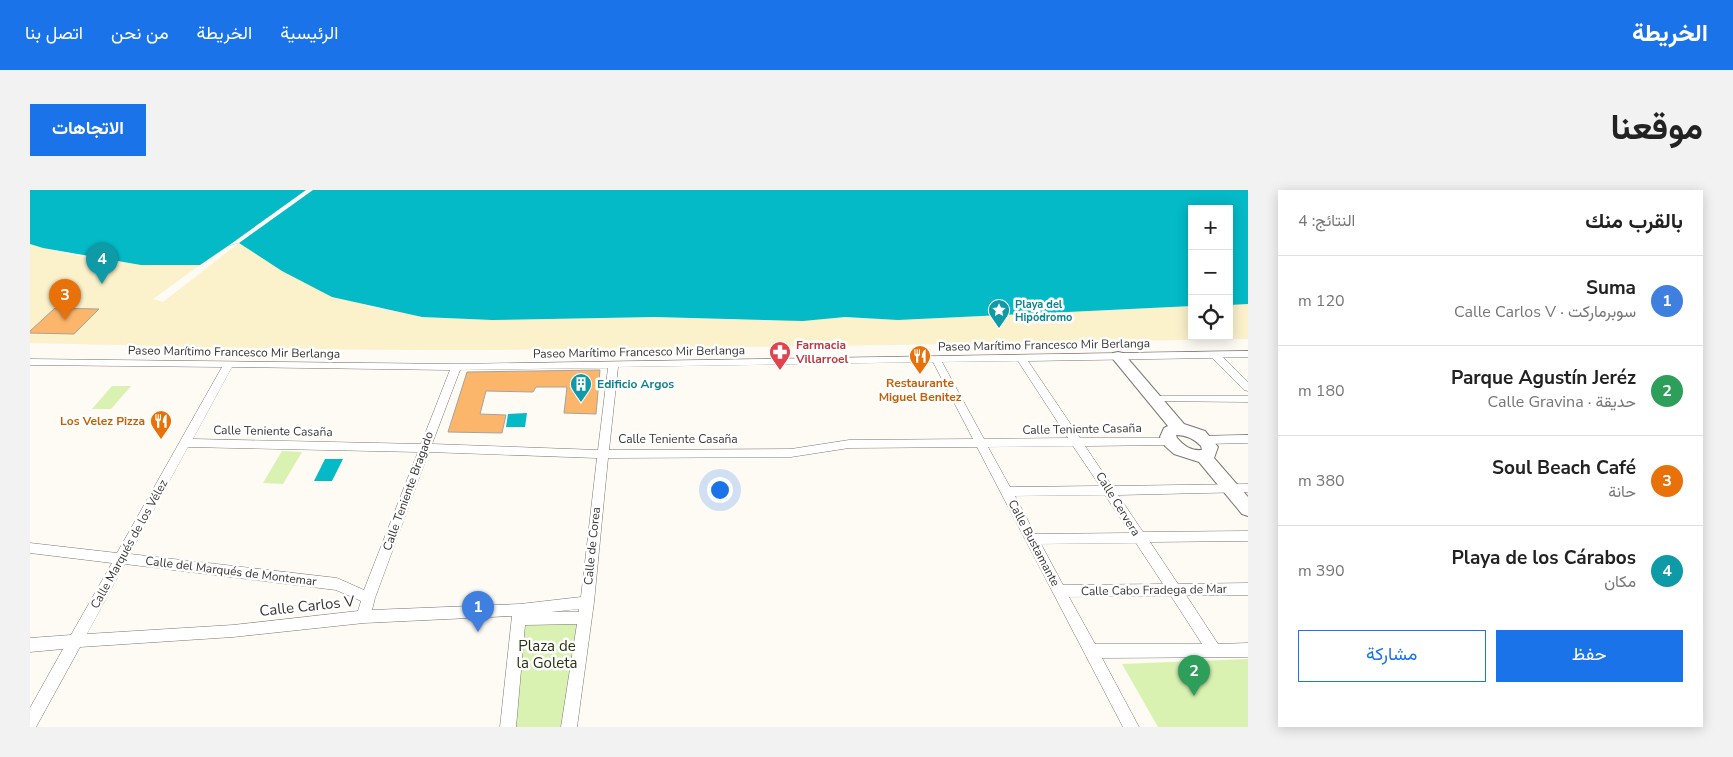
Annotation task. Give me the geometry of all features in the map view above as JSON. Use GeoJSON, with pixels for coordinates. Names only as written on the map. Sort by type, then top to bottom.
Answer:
{"type":"FeatureCollection","features":[{"type":"Feature","properties":{"kind":"street","name":"Paseo Marítimo Francesco Mir Berlanga"},"geometry":{"type":"LineString","coordinates":[[30,362],[456,367],[1248,354]]}},
{"type":"Feature","properties":{"kind":"street"},"geometry":{"type":"LineString","coordinates":[[1215,355],[1248,388]]}},
{"type":"Feature","properties":{"kind":"street"},"geometry":{"type":"LineString","coordinates":[[1118,356],[1153,399],[1184,452],[1248,440]]}},
{"type":"Feature","properties":{"kind":"street","name":"Calle Bustamante"},"geometry":{"type":"LineString","coordinates":[[936,359],[1131,727]]}},
{"type":"Feature","properties":{"kind":"street","name":"Calle Cervera"},"geometry":{"type":"LineString","coordinates":[[1022,359],[1214,650]]}},
{"type":"Feature","properties":{"kind":"street","name":"Calle Marqués de los Vélez"},"geometry":{"type":"LineString","coordinates":[[30,723],[228,365]]}},
{"type":"Feature","properties":{"kind":"street","name":"Calle de Corea"},"geometry":{"type":"LineString","coordinates":[[569,727],[587,602],[613,365]]}},
{"type":"Feature","properties":{"kind":"street","name":"Calle Teniente Bragado"},"geometry":{"type":"LineString","coordinates":[[364,617],[368,598],[456,367]]}},
{"type":"Feature","properties":{"kind":"street"},"geometry":{"type":"LineString","coordinates":[[1153,399],[1248,398]]}},
{"type":"Feature","properties":{"kind":"street"},"geometry":{"type":"LineString","coordinates":[[1174,435],[1196,434],[1230,488],[1248,509]]}},
{"type":"Feature","properties":{"kind":"street","name":"Calle Teniente Casaña"},"geometry":{"type":"LineString","coordinates":[[185,443],[602,454],[791,453],[849,444],[1079,443],[1174,435]]}},
{"type":"Feature","properties":{"kind":"street"},"geometry":{"type":"LineString","coordinates":[[1007,492],[1248,488]]}},
{"type":"Feature","properties":{"kind":"street"},"geometry":{"type":"LineString","coordinates":[[1032,540],[1248,536]]}},
{"type":"Feature","properties":{"kind":"street","name":"Calle del Marqués de Montemar"},"geometry":{"type":"LineString","coordinates":[[30,548],[338,584],[368,598]]}},
{"type":"Feature","properties":{"kind":"street","name":"Calle Cabo Fradega de Mar"},"geometry":{"type":"LineString","coordinates":[[1059,592],[1248,589]]}},
{"type":"Feature","properties":{"kind":"street","name":"Calle Carlos V"},"geometry":{"type":"LineString","coordinates":[[519,614],[587,602]]}},
{"type":"Feature","properties":{"kind":"street"},"geometry":{"type":"LineString","coordinates":[[508,727],[519,614]]}},
{"type":"Feature","properties":{"kind":"street","name":"Calle Carlos V"},"geometry":{"type":"LineString","coordinates":[[30,645],[233,631],[364,617],[519,614],[584,618]]}},
{"type":"Feature","properties":{"kind":"street"},"geometry":{"type":"LineString","coordinates":[[1090,651],[1248,650]]}},
{"type":"Feature","properties":{"kind":"green space"},"geometry":{"type":"Polygon","coordinates":[[[112,386],[131,386],[111,409],[92,409],[112,386]]]}},
{"type":"Feature","properties":{"kind":"green space"},"geometry":{"type":"Polygon","coordinates":[[[282,451],[302,452],[283,484],[263,483],[282,451]]]}},
{"type":"Feature","properties":{"kind":"green space","name":"Plaza de la Goleta"},"geometry":{"type":"Polygon","coordinates":[[[579,621],[566,727],[514,727],[522,624],[579,621]]]}},
{"type":"Feature","properties":{"kind":"green space"},"geometry":{"type":"Polygon","coordinates":[[[1248,659],[1248,727],[1158,727],[1122,664],[1248,659]]]}},
{"type":"Feature","properties":{"kind":"sand"},"geometry":{"type":"Polygon","coordinates":[[[239,243],[282,271],[367,306],[422,317],[492,320],[655,317],[770,321],[845,317],[898,320],[1188,306],[1188,340],[440,350],[286,349],[30,343],[30,244],[51,250],[114,261],[200,265],[153,299],[163,302],[239,243]]]}},
{"type":"Feature","properties":{"kind":"sand"},"geometry":{"type":"Polygon","coordinates":[[[1248,304],[1248,339],[1233,339],[1233,305],[1248,304]]]}},
{"type":"Feature","properties":{"kind":"water"},"geometry":{"type":"Polygon","coordinates":[[[30,190],[1248,190],[1248,304],[1233,305],[1233,205],[1188,205],[1188,306],[898,320],[845,317],[803,321],[655,317],[492,320],[422,317],[332,297],[282,271],[239,243],[228,246],[200,265],[141,265],[43,248],[30,244],[30,190]]]}},
{"type":"Feature","properties":{"kind":"water"},"geometry":{"type":"Polygon","coordinates":[[[527,413],[525,427],[506,427],[508,414],[527,413]]]}},
{"type":"Feature","properties":{"kind":"water"},"geometry":{"type":"Polygon","coordinates":[[[325,459],[343,459],[332,481],[314,481],[325,459]]]}},
{"type":"Feature","properties":{"kind":"pier"},"geometry":{"type":"Polygon","coordinates":[[[306,190],[313,190],[239,243],[228,246],[306,190]]]}},
{"type":"Feature","properties":{"kind":"building"},"geometry":{"type":"Polygon","coordinates":[[[55,308],[99,309],[74,334],[30,333],[55,308]]]}},
{"type":"Feature","properties":{"kind":"building","name":"Edificio Argos"},"geometry":{"type":"Polygon","coordinates":[[[600,370],[596,414],[564,413],[567,387],[536,387],[533,392],[486,391],[480,414],[506,415],[502,433],[448,432],[467,372],[600,370]]]}},
{"type":"Feature","properties":{"kind":"place","name":"Playa de los Cárabos"},"geometry":{"type":"Point","coordinates":[102,284]}},
{"type":"Feature","properties":{"kind":"place","name":"Soul Beach Café"},"geometry":{"type":"Point","coordinates":[65,320]}},
{"type":"Feature","properties":{"kind":"place","name":"Playa del Hipódromo"},"geometry":{"type":"Point","coordinates":[999,329]}},
{"type":"Feature","properties":{"kind":"place","name":"Farmacia Villarroel"},"geometry":{"type":"Point","coordinates":[780,371]}},
{"type":"Feature","properties":{"kind":"place","name":"Restaurante Miguel Benitez"},"geometry":{"type":"Point","coordinates":[920,375]}},
{"type":"Feature","properties":{"kind":"place","name":"Edificio Argos"},"geometry":{"type":"Point","coordinates":[581,403]}},
{"type":"Feature","properties":{"kind":"place","name":"Los Velez Pizza"},"geometry":{"type":"Point","coordinates":[161,440]}},
{"type":"Feature","properties":{"kind":"place","name":"Suma"},"geometry":{"type":"Point","coordinates":[478,632]}},
{"type":"Feature","properties":{"kind":"place","name":"Parque Agustín Jeréz"},"geometry":{"type":"Point","coordinates":[1194,696]}}]}
